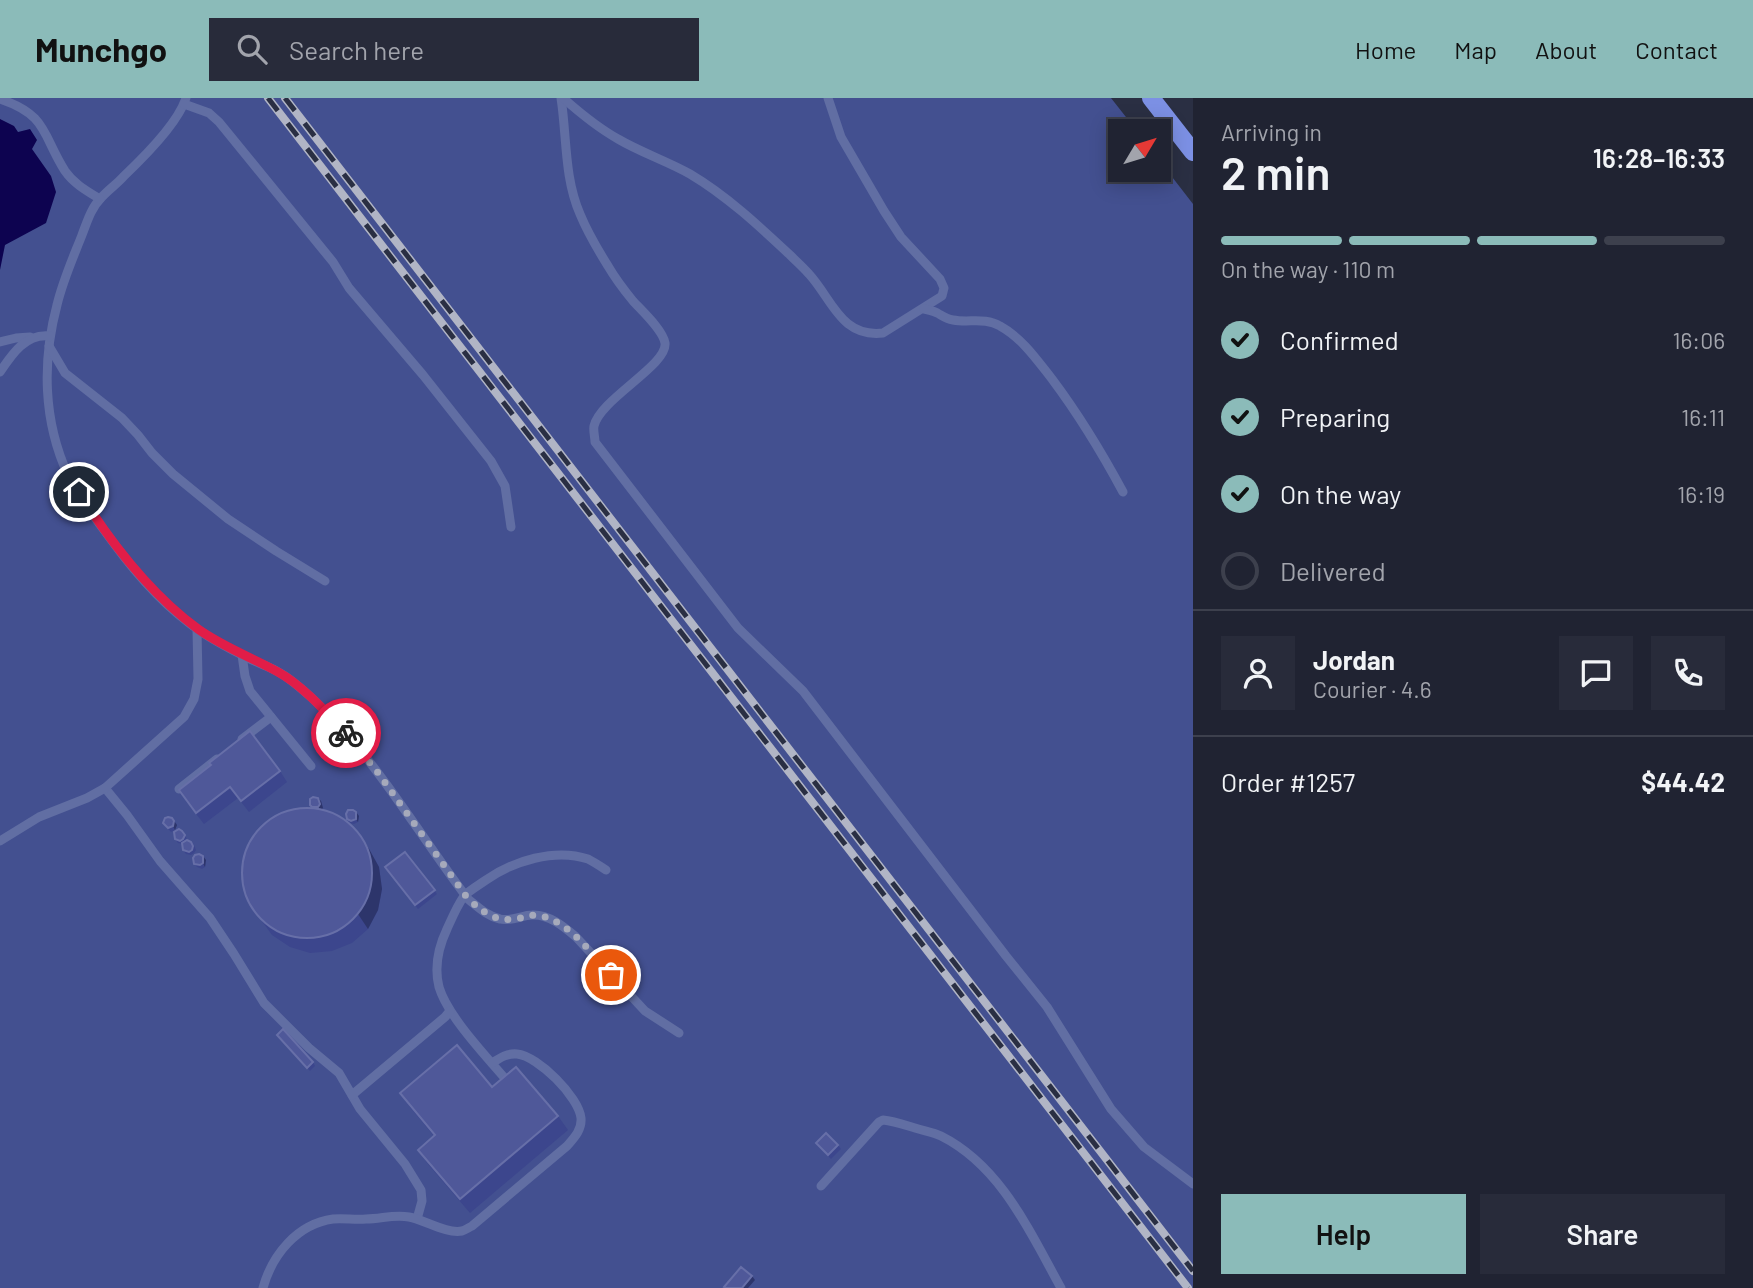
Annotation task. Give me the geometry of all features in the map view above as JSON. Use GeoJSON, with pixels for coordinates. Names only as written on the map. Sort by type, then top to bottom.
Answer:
{"type":"FeatureCollection","features":[{"type":"Feature","properties":{"kind":"main road"},"geometry":{"type":"LineString","coordinates":[[1152,98],[1193,152]]}},
{"type":"Feature","properties":{"kind":"lane"},"geometry":{"type":"LineString","coordinates":[[562,98],[620,140],[690,174],[718,192],[810,274],[840,317],[853,328],[872,334],[883,333],[942,296],[944,288],[940,279],[901,237],[884,211],[841,137],[828,98]]}},
{"type":"Feature","properties":{"kind":"lane"},"geometry":{"type":"LineString","coordinates":[[562,98],[568,177],[580,214],[607,265],[664,336],[666,346],[663,354],[597,417],[593,428],[595,442],[738,628],[803,691],[1047,1007],[1111,1109],[1144,1147],[1193,1184]]}},
{"type":"Feature","properties":{"kind":"lane"},"geometry":{"type":"LineString","coordinates":[[0,99],[30,113],[44,129],[66,171],[81,188],[100,199]]}},
{"type":"Feature","properties":{"kind":"lane"},"geometry":{"type":"LineString","coordinates":[[511,527],[505,486],[491,461],[349,288],[333,262],[219,122],[209,113],[185,101],[155,144],[100,199],[90,214],[66,273],[57,304],[46,373],[47,397],[55,437],[68,476],[123,556],[158,595],[197,629],[280,673],[312,698],[345,732],[379,774],[465,895],[486,914],[503,920],[532,915],[544,916],[563,926],[645,1011],[678,1033]]}},
{"type":"Feature","properties":{"kind":"lane"},"geometry":{"type":"LineString","coordinates":[[924,309],[938,312],[944,318],[955,321],[980,320],[998,324],[1016,337],[1038,360],[1072,405],[1123,492]]}},
{"type":"Feature","properties":{"kind":"lane"},"geometry":{"type":"LineString","coordinates":[[0,342],[42,335],[50,341],[65,373],[122,418],[173,474],[228,519],[324,581]]}},
{"type":"Feature","properties":{"kind":"lane"},"geometry":{"type":"LineString","coordinates":[[0,372],[8,360],[32,337]]}},
{"type":"Feature","properties":{"kind":"lane"},"geometry":{"type":"LineString","coordinates":[[0,841],[39,817],[105,788],[184,717],[194,699],[198,679],[197,629]]}},
{"type":"Feature","properties":{"kind":"lane"},"geometry":{"type":"LineString","coordinates":[[242,655],[250,691],[311,766]]}},
{"type":"Feature","properties":{"kind":"lane"},"geometry":{"type":"LineString","coordinates":[[230,749],[271,717]]}},
{"type":"Feature","properties":{"kind":"lane"},"geometry":{"type":"LineString","coordinates":[[179,789],[220,757]]}},
{"type":"Feature","properties":{"kind":"lane"},"geometry":{"type":"LineString","coordinates":[[105,788],[160,861],[210,918],[264,1003],[339,1073],[360,1109],[405,1164],[421,1190],[422,1201],[417,1220]]}},
{"type":"Feature","properties":{"kind":"lane"},"geometry":{"type":"LineString","coordinates":[[508,1082],[450,1011],[438,978],[439,946],[465,895],[490,877],[522,861],[572,856],[588,860],[607,870]]}},
{"type":"Feature","properties":{"kind":"lane"},"geometry":{"type":"LineString","coordinates":[[352,1095],[450,1011]]}},
{"type":"Feature","properties":{"kind":"lane"},"geometry":{"type":"LineString","coordinates":[[263,1288],[265,1280],[292,1237],[311,1226],[332,1219],[368,1219],[394,1215],[461,1231],[472,1226],[567,1146],[578,1132],[581,1120],[578,1107],[570,1094],[547,1071],[519,1054],[505,1055],[492,1063]]}},
{"type":"Feature","properties":{"kind":"lane"},"geometry":{"type":"LineString","coordinates":[[821,1186],[878,1122],[883,1120],[938,1135],[971,1155],[1005,1193],[1026,1225],[1060,1288]]}},
{"type":"Feature","properties":{"kind":"shaded area"},"geometry":{"type":"Polygon","coordinates":[[[0,98],[1111,98],[1128,119],[1108,119],[1108,182],[1171,182],[1171,176],[1193,204],[1193,1288],[0,1288],[0,98]]]}},
{"type":"Feature","properties":{"kind":"shaded area"},"geometry":{"type":"Polygon","coordinates":[[[0,119],[14,126],[18,132],[30,129],[37,140],[32,149],[51,176],[56,192],[46,223],[5,245],[0,270],[0,119]]]}},
{"type":"Feature","properties":{"kind":"building"},"geometry":{"type":"Polygon","coordinates":[[[250,731],[280,771],[241,801],[230,787],[196,813],[179,790],[250,731]]]}},
{"type":"Feature","properties":{"kind":"building"},"geometry":{"type":"Polygon","coordinates":[[[318,798],[318,807],[310,805],[310,799],[318,798]]]}},
{"type":"Feature","properties":{"kind":"building"},"geometry":{"type":"Polygon","coordinates":[[[307,808],[332,813],[353,827],[367,848],[372,873],[367,898],[353,919],[332,933],[307,938],[282,933],[261,919],[247,898],[242,873],[247,848],[261,827],[282,813],[307,808]]]}},
{"type":"Feature","properties":{"kind":"building"},"geometry":{"type":"Polygon","coordinates":[[[348,810],[356,812],[356,819],[347,819],[348,810]]]}},
{"type":"Feature","properties":{"kind":"building"},"geometry":{"type":"Polygon","coordinates":[[[168,817],[174,821],[173,826],[168,828],[163,823],[168,817]]]}},
{"type":"Feature","properties":{"kind":"building"},"geometry":{"type":"Polygon","coordinates":[[[179,829],[185,835],[180,841],[175,839],[174,832],[179,829]]]}},
{"type":"Feature","properties":{"kind":"building"},"geometry":{"type":"Polygon","coordinates":[[[187,840],[193,846],[189,852],[183,850],[182,843],[187,840]]]}},
{"type":"Feature","properties":{"kind":"building"},"geometry":{"type":"Polygon","coordinates":[[[405,852],[435,890],[415,905],[385,867],[405,852]]]}},
{"type":"Feature","properties":{"kind":"building"},"geometry":{"type":"Polygon","coordinates":[[[199,854],[203,856],[203,863],[194,864],[193,858],[199,854]]]}},
{"type":"Feature","properties":{"kind":"building"},"geometry":{"type":"Polygon","coordinates":[[[283,1029],[313,1062],[307,1068],[277,1035],[283,1029]]]}},
{"type":"Feature","properties":{"kind":"building"},"geometry":{"type":"Polygon","coordinates":[[[457,1045],[492,1087],[516,1067],[558,1116],[460,1199],[418,1150],[435,1135],[400,1093],[457,1045]]]}},
{"type":"Feature","properties":{"kind":"building"},"geometry":{"type":"Polygon","coordinates":[[[826,1133],[838,1145],[828,1155],[816,1143],[826,1133]]]}},
{"type":"Feature","properties":{"kind":"building"},"geometry":{"type":"Polygon","coordinates":[[[741,1267],[752,1276],[742,1288],[724,1287],[741,1267]]]}},
{"type":"Feature","properties":{"kind":"railway"},"geometry":{"type":"LineString","coordinates":[[268,98],[1188,1288]]}},
{"type":"Feature","properties":{"kind":"railway"},"geometry":{"type":"LineString","coordinates":[[285,98],[1193,1271]]}},
{"type":"Feature","properties":{"kind":"way so far"},"geometry":{"type":"LineString","coordinates":[[346,733],[379,774],[468,899],[486,914],[503,920],[532,915],[544,916],[563,926],[611,975]]}},
{"type":"Feature","properties":{"kind":"route"},"geometry":{"type":"LineString","coordinates":[[79,492],[123,556],[158,595],[197,629],[222,645],[280,673],[312,698],[346,733]]}}]}
